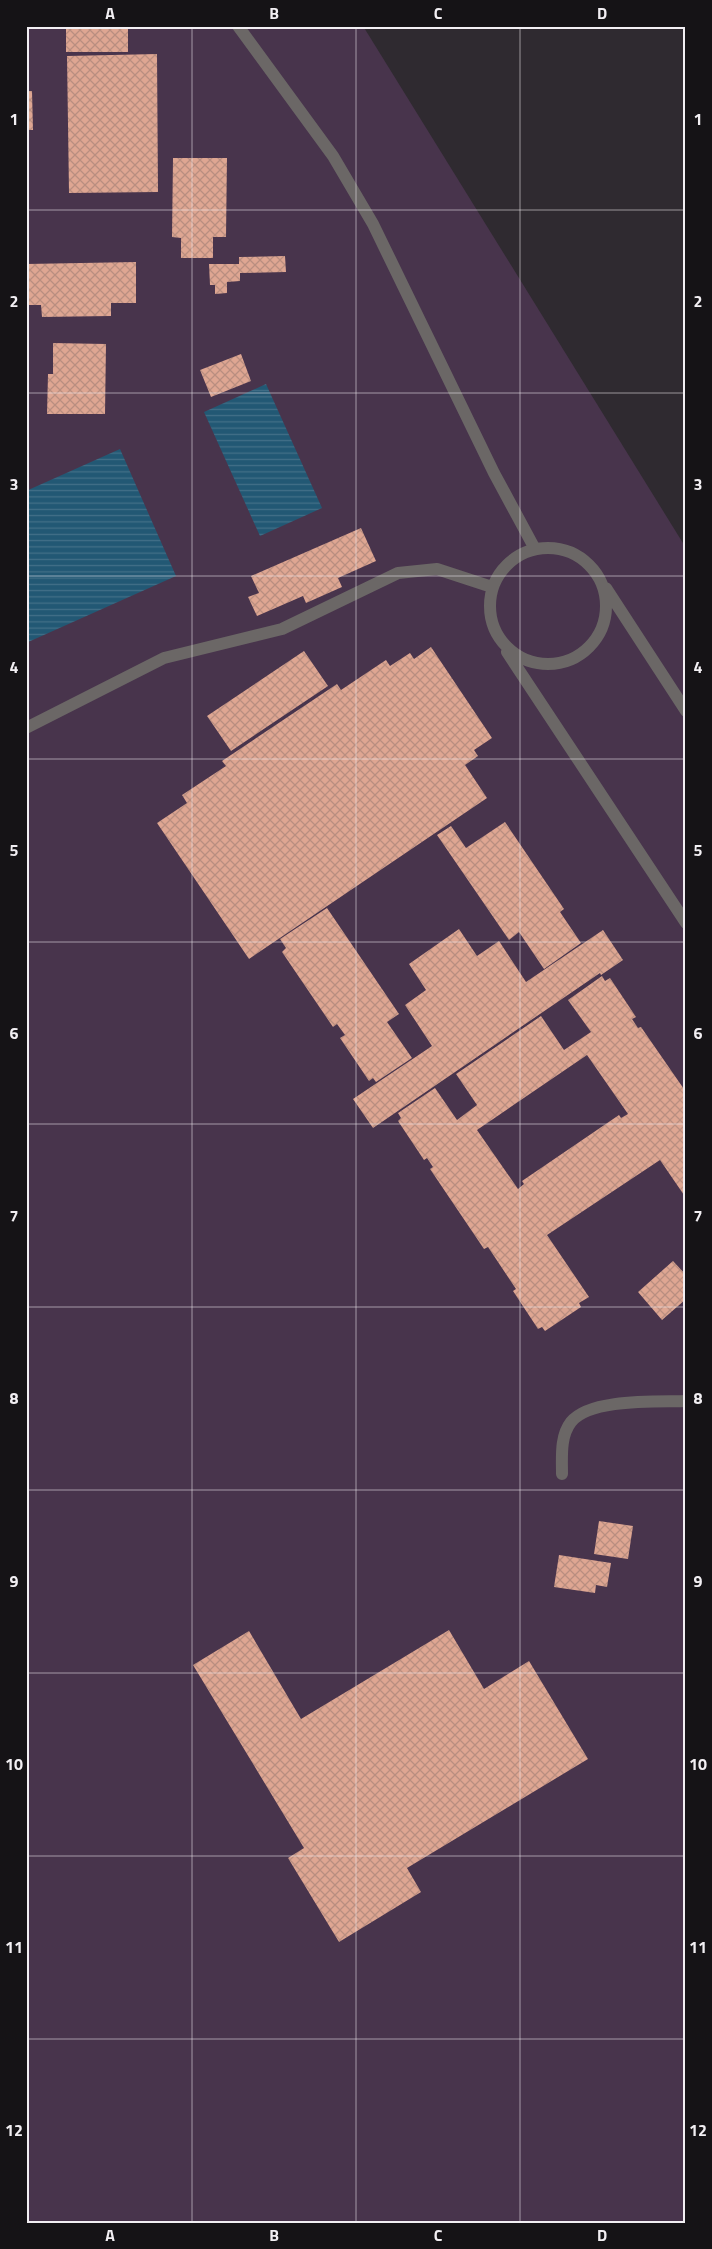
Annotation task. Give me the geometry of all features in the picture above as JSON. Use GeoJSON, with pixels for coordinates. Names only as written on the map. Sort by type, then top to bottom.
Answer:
{"type":"FeatureCollection","features":[{"type":"Feature","properties":{"kind":"lane"},"geometry":{"type":"LineString","coordinates":[[238,26],[333,156],[373,224],[494,474],[535,549]]}},
{"type":"Feature","properties":{"kind":"lane"},"geometry":{"type":"LineString","coordinates":[[686,711],[590,565],[574,554],[555,548],[535,549],[516,557],[502,570],[492,587],[489,606],[492,624],[500,641],[686,923]]}},
{"type":"Feature","properties":{"kind":"lane"},"geometry":{"type":"LineString","coordinates":[[26,728],[164,658],[282,629],[398,573],[437,569],[492,587]]}},
{"type":"Feature","properties":{"kind":"lane"},"geometry":{"type":"LineString","coordinates":[[500,641],[513,654],[530,663],[548,665],[566,662],[584,654],[597,638],[605,621],[606,601],[602,582]]}},
{"type":"Feature","properties":{"kind":"lane"},"geometry":{"type":"LineString","coordinates":[[562,1474],[562,1447],[566,1432],[571,1422],[581,1413],[595,1408],[630,1403],[686,1402]]}},
{"type":"Feature","properties":{"kind":"shaded area"},"geometry":{"type":"Polygon","coordinates":[[[26,26],[363,26],[686,548],[686,2223],[26,2223],[26,26]]]}},
{"type":"Feature","properties":{"kind":"water"},"geometry":{"type":"Polygon","coordinates":[[[266,384],[322,508],[260,536],[204,412],[266,384]]]}},
{"type":"Feature","properties":{"kind":"water"},"geometry":{"type":"Polygon","coordinates":[[[120,449],[176,576],[26,643],[26,491],[120,449]]]}},
{"type":"Feature","properties":{"kind":"building"},"geometry":{"type":"Polygon","coordinates":[[[66,26],[128,26],[128,52],[66,52],[66,26]]]}},
{"type":"Feature","properties":{"kind":"building"},"geometry":{"type":"Polygon","coordinates":[[[157,54],[158,192],[69,193],[67,56],[157,54]]]}},
{"type":"Feature","properties":{"kind":"building"},"geometry":{"type":"Polygon","coordinates":[[[26,91],[32,91],[33,130],[26,130],[26,91]]]}},
{"type":"Feature","properties":{"kind":"building"},"geometry":{"type":"Polygon","coordinates":[[[173,158],[227,158],[226,237],[213,237],[213,258],[181,258],[181,238],[172,237],[173,158]]]}},
{"type":"Feature","properties":{"kind":"building"},"geometry":{"type":"Polygon","coordinates":[[[285,256],[286,272],[240,273],[240,281],[227,282],[227,293],[215,294],[215,285],[210,285],[209,264],[239,264],[239,257],[285,256]]]}},
{"type":"Feature","properties":{"kind":"building"},"geometry":{"type":"Polygon","coordinates":[[[136,262],[136,303],[111,303],[111,316],[42,317],[41,305],[26,305],[26,264],[136,262]]]}},
{"type":"Feature","properties":{"kind":"building"},"geometry":{"type":"Polygon","coordinates":[[[53,343],[106,344],[105,414],[47,414],[48,374],[53,374],[53,343]]]}},
{"type":"Feature","properties":{"kind":"building"},"geometry":{"type":"Polygon","coordinates":[[[241,354],[251,381],[211,397],[200,370],[241,354]]]}},
{"type":"Feature","properties":{"kind":"building"},"geometry":{"type":"Polygon","coordinates":[[[361,528],[376,561],[338,578],[342,587],[306,603],[303,596],[257,616],[248,597],[259,593],[251,576],[361,528]]]}},
{"type":"Feature","properties":{"kind":"building"},"geometry":{"type":"Polygon","coordinates":[[[431,647],[492,738],[474,750],[478,756],[465,765],[487,798],[249,959],[157,823],[187,803],[182,795],[226,766],[222,761],[337,684],[341,690],[386,660],[390,666],[410,653],[414,659],[431,647]]]}},
{"type":"Feature","properties":{"kind":"building"},"geometry":{"type":"Polygon","coordinates":[[[304,651],[328,686],[231,751],[207,716],[304,651]]]}},
{"type":"Feature","properties":{"kind":"building"},"geometry":{"type":"Polygon","coordinates":[[[505,822],[564,909],[560,912],[581,943],[544,969],[519,932],[509,940],[437,835],[451,826],[466,848],[505,822]]]}},
{"type":"Feature","properties":{"kind":"building"},"geometry":{"type":"Polygon","coordinates":[[[327,908],[399,1014],[387,1022],[412,1058],[376,1082],[373,1078],[369,1081],[340,1038],[345,1035],[337,1024],[333,1027],[282,952],[286,948],[280,939],[327,908]]]}},
{"type":"Feature","properties":{"kind":"building"},"geometry":{"type":"Polygon","coordinates":[[[459,929],[477,956],[499,941],[526,982],[603,930],[623,960],[601,975],[600,973],[373,1128],[353,1099],[432,1046],[405,1005],[426,990],[409,964],[459,929]]]}},
{"type":"Feature","properties":{"kind":"building"},"geometry":{"type":"Polygon","coordinates":[[[602,976],[605,981],[610,978],[636,1017],[632,1019],[638,1028],[641,1027],[686,1092],[686,1198],[660,1160],[547,1235],[589,1297],[579,1303],[581,1307],[545,1331],[542,1327],[538,1329],[513,1291],[516,1289],[488,1247],[484,1249],[430,1169],[433,1167],[427,1158],[424,1160],[398,1121],[401,1118],[398,1113],[435,1088],[457,1120],[477,1105],[456,1074],[541,1016],[564,1050],[591,1032],[568,1000],[602,976]],[[587,1055],[477,1130],[518,1189],[524,1184],[522,1181],[619,1115],[621,1118],[628,1114],[587,1055]]]}},
{"type":"Feature","properties":{"kind":"building"},"geometry":{"type":"Polygon","coordinates":[[[673,1261],[686,1275],[686,1299],[662,1320],[638,1292],[673,1261]]]}},
{"type":"Feature","properties":{"kind":"building"},"geometry":{"type":"Polygon","coordinates":[[[599,1521],[633,1526],[628,1559],[594,1554],[599,1521]]]}},
{"type":"Feature","properties":{"kind":"building"},"geometry":{"type":"Polygon","coordinates":[[[559,1555],[611,1563],[607,1587],[596,1585],[595,1593],[554,1587],[559,1555]]]}},
{"type":"Feature","properties":{"kind":"building"},"geometry":{"type":"Polygon","coordinates":[[[449,1630],[484,1689],[529,1661],[588,1759],[407,1868],[421,1892],[339,1942],[288,1858],[304,1848],[193,1665],[249,1631],[301,1719],[449,1630]]]}}]}
